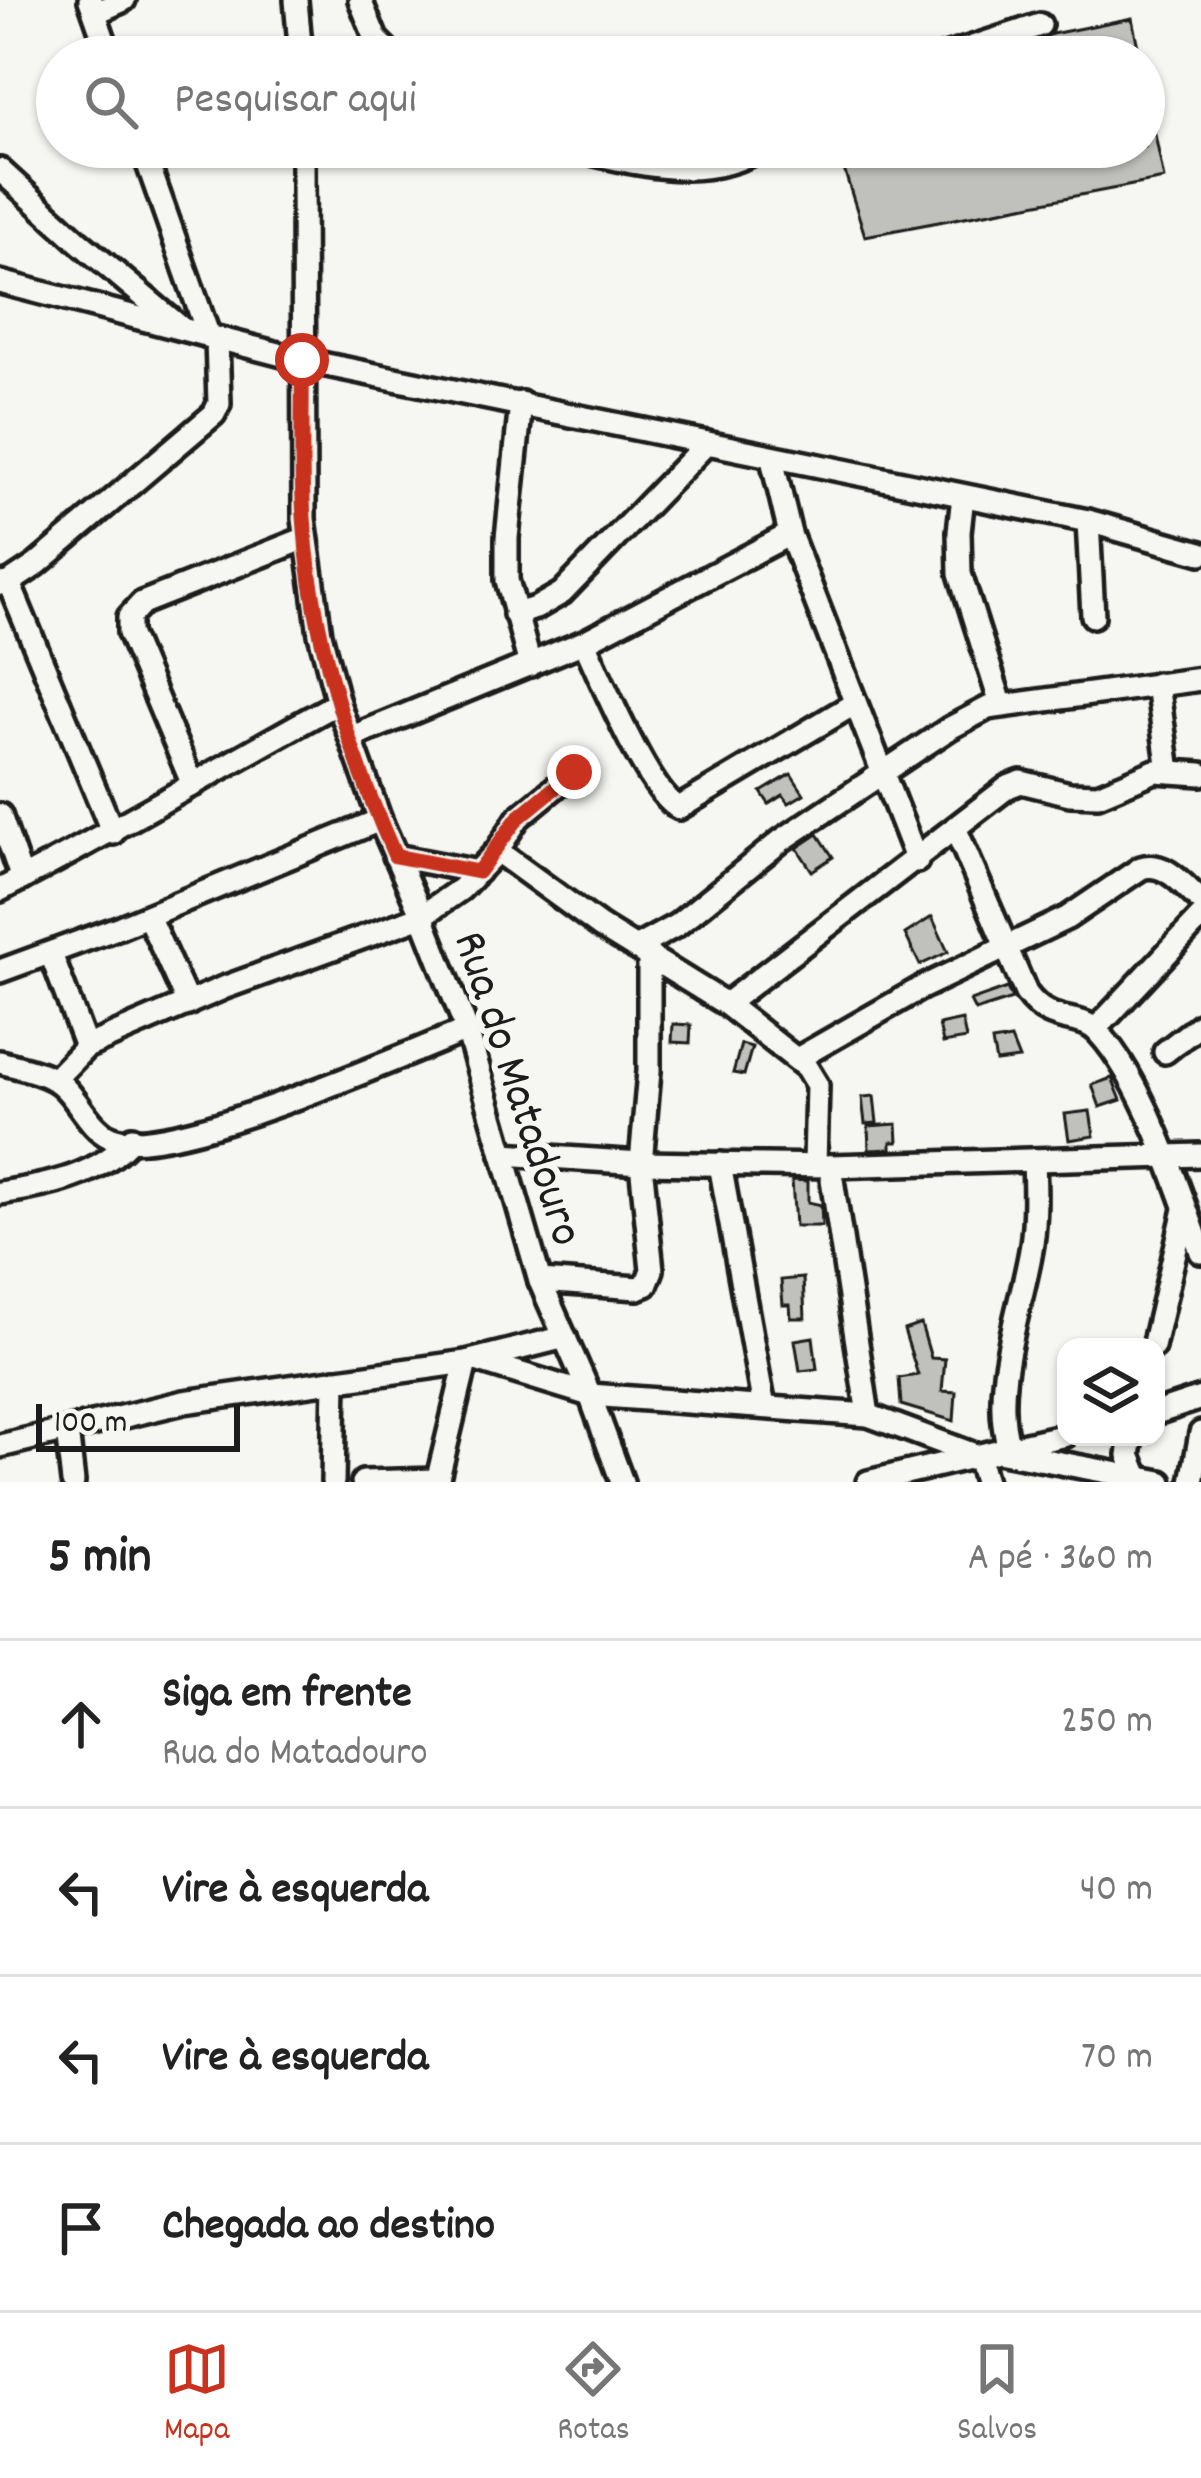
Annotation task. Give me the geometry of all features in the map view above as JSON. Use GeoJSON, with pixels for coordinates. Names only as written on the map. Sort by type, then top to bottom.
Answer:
{"type":"FeatureCollection","features":[{"type":"Feature","properties":{"kind":"street"},"geometry":{"type":"LineString","coordinates":[[103,36],[93,6],[124,0]]}},
{"type":"Feature","properties":{"kind":"street"},"geometry":{"type":"LineString","coordinates":[[296,0],[299,36]]}},
{"type":"Feature","properties":{"kind":"street"},"geometry":{"type":"LineString","coordinates":[[360,0],[375,36]]}},
{"type":"Feature","properties":{"kind":"street"},"geometry":{"type":"LineString","coordinates":[[1006,36],[1040,25]]}},
{"type":"Feature","properties":{"kind":"street"},"geometry":{"type":"LineString","coordinates":[[113,833],[4,584],[22,576],[214,414],[219,404],[213,338],[150,168]]}},
{"type":"Feature","properties":{"kind":"street","name":"Rua do Matadouro"},"geometry":{"type":"LineString","coordinates":[[303,168],[306,538],[320,634],[338,704],[380,820],[466,1030],[540,1281],[622,1482]]}},
{"type":"Feature","properties":{"kind":"street"},"geometry":{"type":"LineString","coordinates":[[0,170],[186,331]]}},
{"type":"Feature","properties":{"kind":"street"},"geometry":{"type":"LineString","coordinates":[[0,283],[302,360],[1088,521],[1201,553]]}},
{"type":"Feature","properties":{"kind":"street"},"geometry":{"type":"LineString","coordinates":[[520,403],[507,580],[530,665]]}},
{"type":"Feature","properties":{"kind":"street"},"geometry":{"type":"LineString","coordinates":[[515,614],[562,593],[707,443]]}},
{"type":"Feature","properties":{"kind":"street"},"geometry":{"type":"LineString","coordinates":[[772,459],[790,534],[917,861]]}},
{"type":"Feature","properties":{"kind":"street"},"geometry":{"type":"LineString","coordinates":[[963,496],[958,532],[960,574],[1001,704]]}},
{"type":"Feature","properties":{"kind":"street"},"geometry":{"type":"LineString","coordinates":[[1088,521],[1093,616]]}},
{"type":"Feature","properties":{"kind":"street"},"geometry":{"type":"LineString","coordinates":[[352,737],[584,642],[790,534]]}},
{"type":"Feature","properties":{"kind":"street"},"geometry":{"type":"LineString","coordinates":[[193,785],[129,633],[129,616],[142,603],[306,538]]}},
{"type":"Feature","properties":{"kind":"street"},"geometry":{"type":"LineString","coordinates":[[584,642],[647,771],[669,804],[679,808],[854,704]]}},
{"type":"Feature","properties":{"kind":"street"},"geometry":{"type":"LineString","coordinates":[[643,950],[782,840],[950,728],[1001,704],[1201,679]]}},
{"type":"Feature","properties":{"kind":"street"},"geometry":{"type":"LineString","coordinates":[[1157,684],[1168,771]]}},
{"type":"Feature","properties":{"kind":"street"},"geometry":{"type":"LineString","coordinates":[[0,890],[113,833],[338,704]]}},
{"type":"Feature","properties":{"kind":"street"},"geometry":{"type":"LineString","coordinates":[[726,1004],[1008,788],[1021,782],[1070,794],[1098,794],[1155,771],[1201,774]]}},
{"type":"Feature","properties":{"kind":"street"},"geometry":{"type":"LineString","coordinates":[[55,1079],[86,1047],[422,916],[461,890],[518,818],[574,772]]}},
{"type":"Feature","properties":{"kind":"street"},"geometry":{"type":"LineString","coordinates":[[0,815],[22,879]]}},
{"type":"Feature","properties":{"kind":"street"},"geometry":{"type":"LineString","coordinates":[[0,971],[380,820]]}},
{"type":"Feature","properties":{"kind":"street"},"geometry":{"type":"LineString","coordinates":[[956,830],[1034,1004],[1059,1019],[1096,1029],[1143,1099],[1201,1252]]}},
{"type":"Feature","properties":{"kind":"street"},"geometry":{"type":"LineString","coordinates":[[496,851],[599,926],[726,1004],[797,1059],[817,1085],[822,1166],[868,1415]]}},
{"type":"Feature","properties":{"kind":"street"},"geometry":{"type":"LineString","coordinates":[[395,856],[478,872]]}},
{"type":"Feature","properties":{"kind":"street"},"geometry":{"type":"LineString","coordinates":[[797,1059],[921,988],[1067,918],[1151,864],[1162,867],[1201,901]]}},
{"type":"Feature","properties":{"kind":"street"},"geometry":{"type":"LineString","coordinates":[[148,916],[188,1004]]}},
{"type":"Feature","properties":{"kind":"street"},"geometry":{"type":"LineString","coordinates":[[1096,1029],[1201,917]]}},
{"type":"Feature","properties":{"kind":"street"},"geometry":{"type":"LineString","coordinates":[[540,1281],[638,1288],[646,1285],[652,1270],[641,1163],[649,1071],[643,950]]}},
{"type":"Feature","properties":{"kind":"street"},"geometry":{"type":"LineString","coordinates":[[51,954],[86,1047]]}},
{"type":"Feature","properties":{"kind":"street"},"geometry":{"type":"LineString","coordinates":[[1165,1052],[1201,1024]]}},
{"type":"Feature","properties":{"kind":"street"},"geometry":{"type":"LineString","coordinates":[[0,1062],[55,1079],[113,1139],[183,1136],[466,1030]]}},
{"type":"Feature","properties":{"kind":"street"},"geometry":{"type":"LineString","coordinates":[[0,1193],[45,1186],[83,1172],[117,1156],[132,1138]]}},
{"type":"Feature","properties":{"kind":"street"},"geometry":{"type":"LineString","coordinates":[[503,1154],[641,1163],[822,1166],[1201,1155]]}},
{"type":"Feature","properties":{"kind":"street"},"geometry":{"type":"LineString","coordinates":[[985,1482],[1003,1417],[1015,1322],[1033,1241],[1034,1160]]}},
{"type":"Feature","properties":{"kind":"street"},"geometry":{"type":"LineString","coordinates":[[720,1164],[764,1407]]}},
{"type":"Feature","properties":{"kind":"street"},"geometry":{"type":"LineString","coordinates":[[1155,1338],[1185,1208]]}},
{"type":"Feature","properties":{"kind":"street"},"geometry":{"type":"LineString","coordinates":[[0,1446],[184,1402],[471,1361],[565,1336]]}},
{"type":"Feature","properties":{"kind":"street"},"geometry":{"type":"LineString","coordinates":[[471,1361],[590,1395],[868,1415],[995,1451],[1147,1481]]}},
{"type":"Feature","properties":{"kind":"street"},"geometry":{"type":"LineString","coordinates":[[363,1482],[437,1481],[471,1361]]}},
{"type":"Feature","properties":{"kind":"street"},"geometry":{"type":"LineString","coordinates":[[333,1482],[335,1380]]}},
{"type":"Feature","properties":{"kind":"street"},"geometry":{"type":"LineString","coordinates":[[1165,1410],[1201,1398]]}},
{"type":"Feature","properties":{"kind":"street"},"geometry":{"type":"LineString","coordinates":[[68,1430],[73,1482]]}},
{"type":"Feature","properties":{"kind":"street"},"geometry":{"type":"LineString","coordinates":[[1192,1482],[1201,1432]]}},
{"type":"Feature","properties":{"kind":"street"},"geometry":{"type":"LineString","coordinates":[[876,1481],[1057,1437]]}},
{"type":"Feature","properties":{"kind":"street"},"geometry":{"type":"LineString","coordinates":[[1130,1446],[1129,1455],[1147,1481]]}},
{"type":"Feature","properties":{"kind":"building"},"geometry":{"type":"Polygon","coordinates":[[[1132,18],[1136,36],[1047,36],[1132,18]]]}},
{"type":"Feature","properties":{"kind":"building"},"geometry":{"type":"Polygon","coordinates":[[[844,168],[1162,168],[1164,179],[865,236],[844,168]]]}},
{"type":"Feature","properties":{"kind":"building"},"geometry":{"type":"Polygon","coordinates":[[[791,774],[804,794],[789,803],[783,795],[769,804],[761,792],[791,774]]]}},
{"type":"Feature","properties":{"kind":"building"},"geometry":{"type":"Polygon","coordinates":[[[818,834],[833,857],[812,871],[797,848],[818,834]]]}},
{"type":"Feature","properties":{"kind":"building"},"geometry":{"type":"Polygon","coordinates":[[[932,917],[948,952],[920,965],[905,934],[932,917]]]}},
{"type":"Feature","properties":{"kind":"building"},"geometry":{"type":"Polygon","coordinates":[[[1007,988],[1012,999],[975,1011],[970,1001],[1007,988]]]}},
{"type":"Feature","properties":{"kind":"building"},"geometry":{"type":"Polygon","coordinates":[[[962,1020],[966,1039],[943,1043],[939,1025],[962,1020]]]}},
{"type":"Feature","properties":{"kind":"building"},"geometry":{"type":"Polygon","coordinates":[[[673,1024],[691,1025],[690,1043],[672,1042],[673,1024]]]}},
{"type":"Feature","properties":{"kind":"building"},"geometry":{"type":"Polygon","coordinates":[[[1011,1039],[1019,1059],[996,1062],[992,1042],[1011,1039]]]}},
{"type":"Feature","properties":{"kind":"building"},"geometry":{"type":"Polygon","coordinates":[[[741,1044],[752,1047],[744,1075],[733,1073],[741,1044]]]}},
{"type":"Feature","properties":{"kind":"building"},"geometry":{"type":"Polygon","coordinates":[[[1112,1078],[1121,1100],[1100,1107],[1092,1085],[1112,1078]]]}},
{"type":"Feature","properties":{"kind":"building"},"geometry":{"type":"Polygon","coordinates":[[[874,1096],[877,1123],[865,1124],[862,1097],[874,1096]]]}},
{"type":"Feature","properties":{"kind":"building"},"geometry":{"type":"Polygon","coordinates":[[[1090,1111],[1094,1136],[1069,1140],[1065,1114],[1090,1111]]]}},
{"type":"Feature","properties":{"kind":"building"},"geometry":{"type":"Polygon","coordinates":[[[897,1124],[898,1142],[891,1142],[891,1149],[869,1150],[868,1126],[897,1124]]]}},
{"type":"Feature","properties":{"kind":"building"},"geometry":{"type":"Polygon","coordinates":[[[792,1180],[808,1181],[808,1202],[821,1205],[822,1226],[795,1226],[792,1180]]]}},
{"type":"Feature","properties":{"kind":"building"},"geometry":{"type":"Polygon","coordinates":[[[803,1278],[805,1318],[791,1318],[790,1305],[783,1305],[781,1280],[803,1278]]]}},
{"type":"Feature","properties":{"kind":"building"},"geometry":{"type":"Polygon","coordinates":[[[921,1324],[931,1358],[945,1359],[942,1391],[956,1392],[954,1421],[901,1405],[899,1378],[918,1375],[904,1330],[921,1324]]]}},
{"type":"Feature","properties":{"kind":"building"},"geometry":{"type":"Polygon","coordinates":[[[813,1337],[817,1369],[800,1371],[795,1340],[813,1337]]]}},
{"type":"Feature","properties":{"kind":"route"},"geometry":{"type":"LineString","coordinates":[[302,360],[304,519],[320,634],[338,704],[395,856],[478,872],[518,818],[574,772]]}}]}
